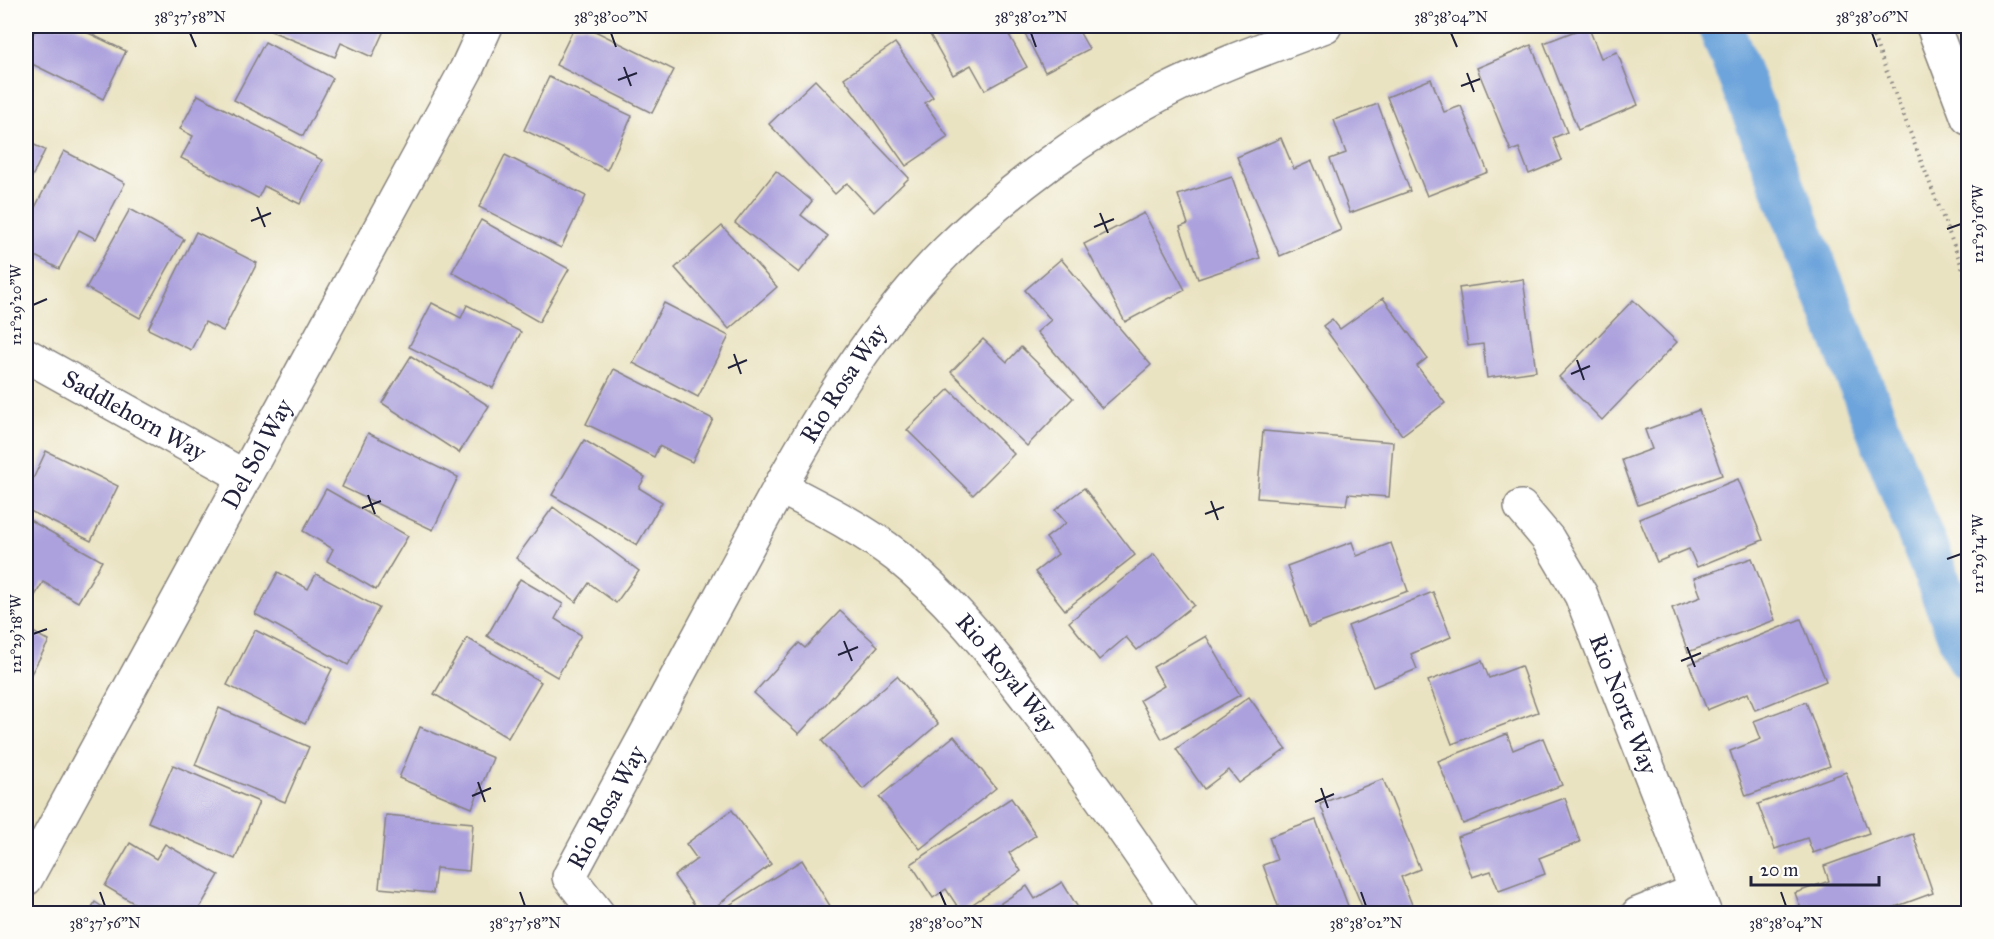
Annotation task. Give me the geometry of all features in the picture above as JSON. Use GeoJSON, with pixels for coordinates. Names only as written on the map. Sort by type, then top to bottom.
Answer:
{"type":"FeatureCollection","features":[{"type":"Feature","properties":{"kind":"street","name":"Del Sol Way"},"geometry":{"type":"LineString","coordinates":[[26,879],[466,70],[486,26]]}},
{"type":"Feature","properties":{"kind":"street","name":"Rio Rosa Way"},"geometry":{"type":"LineString","coordinates":[[598,914],[569,877],[833,393],[886,321],[947,252],[1015,191],[1088,138],[1166,92],[1324,26]]}},
{"type":"Feature","properties":{"kind":"street"},"geometry":{"type":"LineString","coordinates":[[1934,26],[1968,118]]}},
{"type":"Feature","properties":{"kind":"street","name":"Saddlehorn Way"},"geometry":{"type":"LineString","coordinates":[[26,355],[244,477]]}},
{"type":"Feature","properties":{"kind":"street","name":"Rio Royal Way"},"geometry":{"type":"LineString","coordinates":[[780,487],[844,520],[896,555],[943,598],[996,658],[1069,751],[1181,914]]}},
{"type":"Feature","properties":{"kind":"street","name":"Rio Norte Way"},"geometry":{"type":"LineString","coordinates":[[1521,507],[1548,538],[1581,594],[1701,902]]}},
{"type":"Feature","properties":{"kind":"street"},"geometry":{"type":"LineString","coordinates":[[1638,914],[1701,902]]}},
{"type":"Feature","properties":{"kind":"path"},"geometry":{"type":"LineString","coordinates":[[1869,26],[1968,282]]}},
{"type":"Feature","properties":{"kind":"building"},"geometry":{"type":"Polygon","coordinates":[[[37,26],[74,26],[126,51],[103,99],[26,61],[26,48],[37,26]]]}},
{"type":"Feature","properties":{"kind":"building"},"geometry":{"type":"Polygon","coordinates":[[[273,26],[386,26],[372,57],[341,43],[335,57],[271,31],[273,26]]]}},
{"type":"Feature","properties":{"kind":"building"},"geometry":{"type":"Polygon","coordinates":[[[575,26],[585,26],[674,70],[652,113],[556,65],[575,26]]]}},
{"type":"Feature","properties":{"kind":"building"},"geometry":{"type":"Polygon","coordinates":[[[938,26],[1004,26],[1027,67],[985,90],[971,65],[953,75],[928,31],[938,26]]]}},
{"type":"Feature","properties":{"kind":"building"},"geometry":{"type":"Polygon","coordinates":[[[1021,26],[1076,26],[1089,49],[1045,72],[1021,26]]]}},
{"type":"Feature","properties":{"kind":"building"},"geometry":{"type":"Polygon","coordinates":[[[1588,26],[1601,58],[1617,52],[1638,105],[1578,130],[1544,43],[1588,26]]]}},
{"type":"Feature","properties":{"kind":"building"},"geometry":{"type":"Polygon","coordinates":[[[265,42],[333,78],[303,136],[234,100],[265,42]]]}},
{"type":"Feature","properties":{"kind":"building"},"geometry":{"type":"Polygon","coordinates":[[[895,43],[933,97],[925,103],[948,137],[906,166],[844,78],[895,43]]]}},
{"type":"Feature","properties":{"kind":"building"},"geometry":{"type":"Polygon","coordinates":[[[1531,45],[1567,132],[1553,138],[1562,160],[1529,174],[1519,148],[1511,151],[1477,68],[1531,45]]]}},
{"type":"Feature","properties":{"kind":"building"},"geometry":{"type":"Polygon","coordinates":[[[549,77],[632,116],[607,170],[524,130],[549,77]]]}},
{"type":"Feature","properties":{"kind":"building"},"geometry":{"type":"Polygon","coordinates":[[[1431,79],[1444,112],[1461,106],[1488,172],[1427,196],[1387,97],[1431,79]]]}},
{"type":"Feature","properties":{"kind":"building"},"geometry":{"type":"Polygon","coordinates":[[[815,80],[909,178],[874,212],[847,183],[835,194],[769,124],[815,80]]]}},
{"type":"Feature","properties":{"kind":"building"},"geometry":{"type":"Polygon","coordinates":[[[198,95],[322,160],[300,204],[264,186],[258,198],[181,158],[193,136],[180,129],[198,95]]]}},
{"type":"Feature","properties":{"kind":"building"},"geometry":{"type":"Polygon","coordinates":[[[1378,104],[1410,191],[1350,213],[1330,159],[1346,153],[1334,120],[1378,104]]]}},
{"type":"Feature","properties":{"kind":"building"},"geometry":{"type":"Polygon","coordinates":[[[1281,138],[1294,169],[1312,161],[1341,230],[1280,256],[1237,157],[1281,138]]]}},
{"type":"Feature","properties":{"kind":"building"},"geometry":{"type":"Polygon","coordinates":[[[26,141],[45,150],[26,189],[26,141]]]}},
{"type":"Feature","properties":{"kind":"building"},"geometry":{"type":"Polygon","coordinates":[[[64,151],[125,183],[96,239],[79,230],[59,269],[26,251],[26,225],[64,151]]]}},
{"type":"Feature","properties":{"kind":"building"},"geometry":{"type":"Polygon","coordinates":[[[505,155],[586,196],[561,248],[479,207],[505,155]]]}},
{"type":"Feature","properties":{"kind":"building"},"geometry":{"type":"Polygon","coordinates":[[[776,171],[812,201],[801,215],[828,236],[799,273],[735,223],[776,171]]]}},
{"type":"Feature","properties":{"kind":"building"},"geometry":{"type":"Polygon","coordinates":[[[1232,177],[1260,258],[1198,279],[1180,227],[1188,224],[1178,195],[1232,177]]]}},
{"type":"Feature","properties":{"kind":"building"},"geometry":{"type":"Polygon","coordinates":[[[130,209],[184,239],[140,318],[86,288],[130,209]]]}},
{"type":"Feature","properties":{"kind":"building"},"geometry":{"type":"Polygon","coordinates":[[[1144,213],[1185,290],[1125,322],[1084,244],[1144,213]]]}},
{"type":"Feature","properties":{"kind":"building"},"geometry":{"type":"Polygon","coordinates":[[[481,220],[569,269],[539,322],[452,272],[481,220]]]}},
{"type":"Feature","properties":{"kind":"building"},"geometry":{"type":"Polygon","coordinates":[[[722,226],[777,287],[729,329],[675,268],[722,226]]]}},
{"type":"Feature","properties":{"kind":"building"},"geometry":{"type":"Polygon","coordinates":[[[196,232],[257,263],[223,331],[205,322],[191,350],[148,329],[196,232]]]}},
{"type":"Feature","properties":{"kind":"building"},"geometry":{"type":"Polygon","coordinates":[[[1061,259],[1151,365],[1102,408],[1037,332],[1051,320],[1025,290],[1061,259]]]}},
{"type":"Feature","properties":{"kind":"building"},"geometry":{"type":"Polygon","coordinates":[[[1523,279],[1536,371],[1487,378],[1483,344],[1468,346],[1459,288],[1523,279]]]}},
{"type":"Feature","properties":{"kind":"building"},"geometry":{"type":"Polygon","coordinates":[[[1383,298],[1427,358],[1417,366],[1445,403],[1402,435],[1323,326],[1332,319],[1340,329],[1383,298]]]}},
{"type":"Feature","properties":{"kind":"building"},"geometry":{"type":"Polygon","coordinates":[[[1633,300],[1677,342],[1602,420],[1559,377],[1633,300]]]}},
{"type":"Feature","properties":{"kind":"building"},"geometry":{"type":"Polygon","coordinates":[[[432,303],[461,318],[467,305],[521,332],[493,388],[409,347],[432,303]]]}},
{"type":"Feature","properties":{"kind":"building"},"geometry":{"type":"Polygon","coordinates":[[[664,303],[729,336],[698,397],[633,363],[664,303]]]}},
{"type":"Feature","properties":{"kind":"building"},"geometry":{"type":"Polygon","coordinates":[[[983,339],[1007,362],[1021,347],[1073,398],[1027,446],[951,372],[983,339]]]}},
{"type":"Feature","properties":{"kind":"building"},"geometry":{"type":"Polygon","coordinates":[[[411,356],[489,406],[459,453],[382,403],[411,356]]]}},
{"type":"Feature","properties":{"kind":"building"},"geometry":{"type":"Polygon","coordinates":[[[614,369],[713,419],[692,462],[659,446],[654,457],[586,424],[614,369]]]}},
{"type":"Feature","properties":{"kind":"building"},"geometry":{"type":"Polygon","coordinates":[[[949,389],[1014,454],[973,495],[907,430],[949,389]]]}},
{"type":"Feature","properties":{"kind":"building"},"geometry":{"type":"Polygon","coordinates":[[[1699,410],[1722,475],[1638,505],[1622,460],[1652,449],[1645,430],[1699,410]]]}},
{"type":"Feature","properties":{"kind":"building"},"geometry":{"type":"Polygon","coordinates":[[[1263,431],[1393,442],[1389,497],[1348,494],[1346,505],[1257,498],[1263,431]]]}},
{"type":"Feature","properties":{"kind":"building"},"geometry":{"type":"Polygon","coordinates":[[[368,433],[458,477],[433,530],[342,487],[368,433]]]}},
{"type":"Feature","properties":{"kind":"building"},"geometry":{"type":"Polygon","coordinates":[[[584,440],[645,477],[639,488],[662,502],[637,545],[552,495],[584,440]]]}},
{"type":"Feature","properties":{"kind":"building"},"geometry":{"type":"Polygon","coordinates":[[[46,451],[118,486],[91,541],[26,509],[26,494],[46,451]]]}},
{"type":"Feature","properties":{"kind":"building"},"geometry":{"type":"Polygon","coordinates":[[[1738,479],[1763,540],[1697,567],[1689,549],[1657,562],[1639,519],[1738,479]]]}},
{"type":"Feature","properties":{"kind":"building"},"geometry":{"type":"Polygon","coordinates":[[[1084,488],[1135,555],[1065,610],[1035,572],[1058,554],[1046,538],[1066,523],[1055,510],[1084,488]]]}},
{"type":"Feature","properties":{"kind":"building"},"geometry":{"type":"Polygon","coordinates":[[[326,489],[408,536],[376,590],[327,561],[333,549],[303,531],[326,489]]]}},
{"type":"Feature","properties":{"kind":"building"},"geometry":{"type":"Polygon","coordinates":[[[553,507],[639,571],[616,603],[589,583],[576,602],[516,558],[553,507]]]}},
{"type":"Feature","properties":{"kind":"building"},"geometry":{"type":"Polygon","coordinates":[[[26,518],[102,561],[78,602],[43,582],[33,599],[26,595],[26,518]]]}},
{"type":"Feature","properties":{"kind":"building"},"geometry":{"type":"Polygon","coordinates":[[[1352,542],[1357,556],[1391,543],[1408,591],[1309,627],[1287,566],[1352,542]]]}},
{"type":"Feature","properties":{"kind":"building"},"geometry":{"type":"Polygon","coordinates":[[[1154,554],[1194,605],[1137,650],[1126,637],[1099,660],[1069,622],[1154,554]]]}},
{"type":"Feature","properties":{"kind":"building"},"geometry":{"type":"Polygon","coordinates":[[[1752,558],[1775,620],[1688,652],[1672,608],[1701,597],[1694,578],[1752,558]]]}},
{"type":"Feature","properties":{"kind":"building"},"geometry":{"type":"Polygon","coordinates":[[[278,572],[308,589],[316,574],[379,608],[348,665],[255,614],[278,572]]]}},
{"type":"Feature","properties":{"kind":"building"},"geometry":{"type":"Polygon","coordinates":[[[520,579],[563,604],[555,619],[581,635],[557,677],[487,636],[520,579]]]}},
{"type":"Feature","properties":{"kind":"building"},"geometry":{"type":"Polygon","coordinates":[[[1433,592],[1451,637],[1411,654],[1417,669],[1373,687],[1348,626],[1433,592]]]}},
{"type":"Feature","properties":{"kind":"building"},"geometry":{"type":"Polygon","coordinates":[[[840,611],[878,646],[799,734],[754,693],[799,643],[805,648],[840,611]]]}},
{"type":"Feature","properties":{"kind":"building"},"geometry":{"type":"Polygon","coordinates":[[[1801,619],[1826,681],[1755,710],[1748,693],[1707,710],[1689,664],[1801,619]]]}},
{"type":"Feature","properties":{"kind":"building"},"geometry":{"type":"Polygon","coordinates":[[[26,628],[49,641],[26,683],[26,628]]]}},
{"type":"Feature","properties":{"kind":"building"},"geometry":{"type":"Polygon","coordinates":[[[255,630],[332,669],[305,724],[227,685],[255,630]]]}},
{"type":"Feature","properties":{"kind":"building"},"geometry":{"type":"Polygon","coordinates":[[[1206,636],[1240,695],[1162,739],[1140,700],[1164,686],[1153,667],[1206,636]]]}},
{"type":"Feature","properties":{"kind":"building"},"geometry":{"type":"Polygon","coordinates":[[[467,638],[541,682],[508,738],[434,694],[467,638]]]}},
{"type":"Feature","properties":{"kind":"building"},"geometry":{"type":"Polygon","coordinates":[[[1482,661],[1489,678],[1521,666],[1538,712],[1452,744],[1428,681],[1482,661]]]}},
{"type":"Feature","properties":{"kind":"building"},"geometry":{"type":"Polygon","coordinates":[[[897,676],[938,724],[863,789],[822,741],[897,676]]]}},
{"type":"Feature","properties":{"kind":"building"},"geometry":{"type":"Polygon","coordinates":[[[1249,697],[1286,749],[1239,783],[1229,770],[1204,789],[1176,749],[1249,697]]]}},
{"type":"Feature","properties":{"kind":"building"},"geometry":{"type":"Polygon","coordinates":[[[1806,702],[1830,766],[1746,796],[1730,751],[1761,739],[1754,721],[1806,702]]]}},
{"type":"Feature","properties":{"kind":"building"},"geometry":{"type":"Polygon","coordinates":[[[219,708],[309,747],[285,802],[195,765],[219,708]]]}},
{"type":"Feature","properties":{"kind":"building"},"geometry":{"type":"Polygon","coordinates":[[[420,727],[493,758],[472,808],[399,778],[420,727]]]}},
{"type":"Feature","properties":{"kind":"building"},"geometry":{"type":"Polygon","coordinates":[[[1507,734],[1513,750],[1543,738],[1562,785],[1463,824],[1438,761],[1507,734]]]}},
{"type":"Feature","properties":{"kind":"building"},"geometry":{"type":"Polygon","coordinates":[[[954,736],[996,788],[920,849],[879,797],[954,736]]]}},
{"type":"Feature","properties":{"kind":"building"},"geometry":{"type":"Polygon","coordinates":[[[173,765],[259,802],[235,859],[148,822],[173,765]]]}},
{"type":"Feature","properties":{"kind":"building"},"geometry":{"type":"Polygon","coordinates":[[[1846,772],[1869,833],[1813,853],[1807,838],[1775,849],[1758,804],[1846,772]]]}},
{"type":"Feature","properties":{"kind":"building"},"geometry":{"type":"Polygon","coordinates":[[[1383,779],[1420,869],[1401,877],[1415,912],[1412,914],[1365,914],[1320,804],[1383,779]]]}},
{"type":"Feature","properties":{"kind":"building"},"geometry":{"type":"Polygon","coordinates":[[[1011,798],[1036,835],[1009,853],[1021,871],[961,912],[946,889],[933,898],[911,864],[1011,798]]]}},
{"type":"Feature","properties":{"kind":"building"},"geometry":{"type":"Polygon","coordinates":[[[1565,798],[1580,842],[1539,858],[1545,874],[1499,891],[1491,871],[1472,877],[1457,837],[1565,798]]]}},
{"type":"Feature","properties":{"kind":"building"},"geometry":{"type":"Polygon","coordinates":[[[732,810],[771,864],[706,914],[701,914],[674,876],[697,859],[686,844],[732,810]]]}},
{"type":"Feature","properties":{"kind":"building"},"geometry":{"type":"Polygon","coordinates":[[[386,815],[473,823],[469,871],[436,868],[433,893],[379,888],[386,815]]]}},
{"type":"Feature","properties":{"kind":"building"},"geometry":{"type":"Polygon","coordinates":[[[1316,820],[1351,914],[1281,914],[1263,865],[1277,860],[1269,837],[1316,820]]]}},
{"type":"Feature","properties":{"kind":"building"},"geometry":{"type":"Polygon","coordinates":[[[1913,834],[1933,893],[1876,914],[1803,914],[1795,893],[1829,881],[1824,866],[1913,834]]]}},
{"type":"Feature","properties":{"kind":"building"},"geometry":{"type":"Polygon","coordinates":[[[130,843],[156,859],[165,844],[219,875],[196,914],[152,914],[105,886],[130,843]]]}},
{"type":"Feature","properties":{"kind":"building"},"geometry":{"type":"Polygon","coordinates":[[[802,860],[835,914],[715,914],[802,860]]]}},
{"type":"Feature","properties":{"kind":"building"},"geometry":{"type":"Polygon","coordinates":[[[1062,882],[1082,914],[984,914],[1027,886],[1035,899],[1062,882]]]}},
{"type":"Feature","properties":{"kind":"building"},"geometry":{"type":"Polygon","coordinates":[[[95,902],[113,914],[88,914],[95,902]]]}},
{"type":"Feature","properties":{"kind":"waterway"},"geometry":{"type":"LineString","coordinates":[[1720,26],[1968,657]]}}]}
